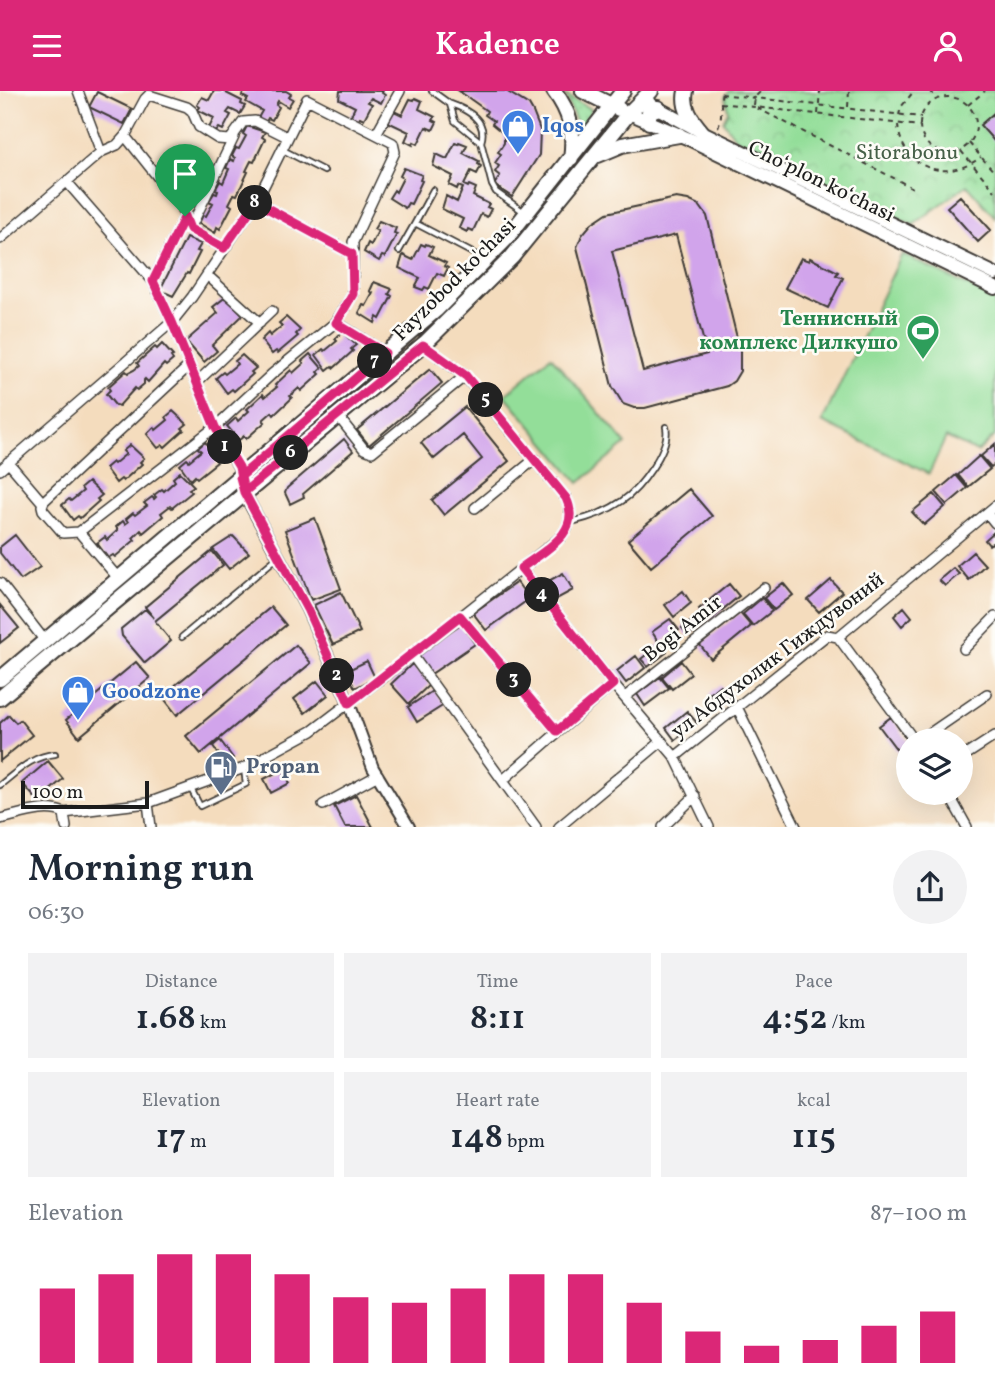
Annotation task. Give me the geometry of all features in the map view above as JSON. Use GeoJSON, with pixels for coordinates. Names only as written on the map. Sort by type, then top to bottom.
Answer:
{"type":"FeatureCollection","features":[{"type":"Feature","properties":{"kind":"main road"},"geometry":{"type":"LineString","coordinates":[[554,91],[572,126],[574,143],[571,159]]}},
{"type":"Feature","properties":{"kind":"main road"},"geometry":{"type":"LineString","coordinates":[[624,91],[646,95]]}},
{"type":"Feature","properties":{"kind":"main road","name":"Fayzobod ko'chasi"},"geometry":{"type":"LineString","coordinates":[[240,477],[436,310],[486,260],[527,214],[624,91]]}},
{"type":"Feature","properties":{"kind":"main road"},"geometry":{"type":"LineString","coordinates":[[686,91],[684,98],[687,110],[709,131]]}},
{"type":"Feature","properties":{"kind":"main road"},"geometry":{"type":"LineString","coordinates":[[592,93],[629,113]]}},
{"type":"Feature","properties":{"kind":"main road","name":"Fayzobod ko'chasi"},"geometry":{"type":"LineString","coordinates":[[0,698],[423,345],[512,257],[646,95]]}},
{"type":"Feature","properties":{"kind":"main road","name":"Choʻplon koʻchasi"},"geometry":{"type":"LineString","coordinates":[[646,95],[658,109],[709,131],[995,274]]}},
{"type":"Feature","properties":{"kind":"main road"},"geometry":{"type":"LineString","coordinates":[[649,122],[649,112],[658,109]]}},
{"type":"Feature","properties":{"kind":"main road","name":"Choʻplon koʻchasi"},"geometry":{"type":"LineString","coordinates":[[629,113],[995,288]]}},
{"type":"Feature","properties":{"kind":"main road"},"geometry":{"type":"LineString","coordinates":[[596,155],[622,145],[679,135]]}},
{"type":"Feature","properties":{"kind":"main road"},"geometry":{"type":"LineString","coordinates":[[0,679],[240,477]]}},
{"type":"Feature","properties":{"kind":"street"},"geometry":{"type":"LineString","coordinates":[[78,91],[101,152]]}},
{"type":"Feature","properties":{"kind":"street"},"geometry":{"type":"LineString","coordinates":[[376,134],[400,91]]}},
{"type":"Feature","properties":{"kind":"street"},"geometry":{"type":"LineString","coordinates":[[0,239],[101,152],[117,145],[149,95],[187,107],[192,111],[199,127],[218,139],[230,140],[235,136]]}},
{"type":"Feature","properties":{"kind":"street"},"geometry":{"type":"LineString","coordinates":[[0,470],[8,462],[172,322],[256,202],[308,95],[393,143],[395,152],[354,242],[353,294],[336,323],[272,374],[215,427],[79,532],[63,533],[43,510],[43,503],[8,462]]}},
{"type":"Feature","properties":{"kind":"street"},"geometry":{"type":"LineString","coordinates":[[190,229],[243,122],[255,121],[287,137]]}},
{"type":"Feature","properties":{"kind":"street"},"geometry":{"type":"LineString","coordinates":[[125,136],[180,205],[190,229],[224,248]]}},
{"type":"Feature","properties":{"kind":"street"},"geometry":{"type":"LineString","coordinates":[[67,182],[153,281],[215,427],[239,467],[244,492],[280,556],[349,703],[377,775],[409,827]]}},
{"type":"Feature","properties":{"kind":"street"},"geometry":{"type":"LineString","coordinates":[[256,202],[352,254]]}},
{"type":"Feature","properties":{"kind":"street"},"geometry":{"type":"LineString","coordinates":[[153,281],[185,216]]}},
{"type":"Feature","properties":{"kind":"street"},"geometry":{"type":"LineString","coordinates":[[207,275],[260,323]]}},
{"type":"Feature","properties":{"kind":"street"},"geometry":{"type":"LineString","coordinates":[[197,382],[272,311]]}},
{"type":"Feature","properties":{"kind":"street"},"geometry":{"type":"LineString","coordinates":[[336,323],[385,353]]}},
{"type":"Feature","properties":{"kind":"street"},"geometry":{"type":"LineString","coordinates":[[0,819],[46,809],[56,809],[64,813],[148,803],[244,768],[312,731],[561,537],[570,522],[572,510],[566,498],[466,376],[423,345]]}},
{"type":"Feature","properties":{"kind":"street"},"geometry":{"type":"LineString","coordinates":[[43,503],[190,365]]}},
{"type":"Feature","properties":{"kind":"street"},"geometry":{"type":"LineString","coordinates":[[337,415],[364,449],[372,452],[466,376]]}},
{"type":"Feature","properties":{"kind":"street"},"geometry":{"type":"LineString","coordinates":[[475,508],[535,459]]}},
{"type":"Feature","properties":{"kind":"street","name":"ул Абдухолик Гиждувоний"},"geometry":{"type":"LineString","coordinates":[[709,827],[675,757],[827,635],[838,637],[995,506]]}},
{"type":"Feature","properties":{"kind":"street"},"geometry":{"type":"LineString","coordinates":[[987,513],[995,523]]}},
{"type":"Feature","properties":{"kind":"street"},"geometry":{"type":"LineString","coordinates":[[79,532],[118,578]]}},
{"type":"Feature","properties":{"kind":"street"},"geometry":{"type":"LineString","coordinates":[[521,568],[675,757]]}},
{"type":"Feature","properties":{"kind":"street"},"geometry":{"type":"LineString","coordinates":[[0,583],[45,641]]}},
{"type":"Feature","properties":{"kind":"street"},"geometry":{"type":"LineString","coordinates":[[625,697],[764,588]]}},
{"type":"Feature","properties":{"kind":"street"},"geometry":{"type":"LineString","coordinates":[[460,616],[557,731]]}},
{"type":"Feature","properties":{"kind":"street"},"geometry":{"type":"LineString","coordinates":[[964,649],[995,617]]}},
{"type":"Feature","properties":{"kind":"street"},"geometry":{"type":"LineString","coordinates":[[838,637],[905,728]]}},
{"type":"Feature","properties":{"kind":"street"},"geometry":{"type":"LineString","coordinates":[[412,655],[536,827]]}},
{"type":"Feature","properties":{"kind":"street"},"geometry":{"type":"LineString","coordinates":[[503,780],[613,684]]}},
{"type":"Feature","properties":{"kind":"street"},"geometry":{"type":"LineString","coordinates":[[937,728],[987,694]]}},
{"type":"Feature","properties":{"kind":"street"},"geometry":{"type":"LineString","coordinates":[[737,708],[796,827]]}},
{"type":"Feature","properties":{"kind":"street"},"geometry":{"type":"LineString","coordinates":[[973,750],[995,736]]}},
{"type":"Feature","properties":{"kind":"street"},"geometry":{"type":"LineString","coordinates":[[559,827],[662,741]]}},
{"type":"Feature","properties":{"kind":"street"},"geometry":{"type":"LineString","coordinates":[[323,805],[377,775]]}},
{"type":"Feature","properties":{"kind":"street"},"geometry":{"type":"LineString","coordinates":[[663,827],[695,796]]}},
{"type":"Feature","properties":{"kind":"street"},"geometry":{"type":"LineString","coordinates":[[148,803],[151,827]]}},
{"type":"Feature","properties":{"kind":"street"},"geometry":{"type":"LineString","coordinates":[[955,805],[967,827]]}},
{"type":"Feature","properties":{"kind":"street"},"geometry":{"type":"LineString","coordinates":[[64,813],[66,827]]}},
{"type":"Feature","properties":{"kind":"lane"},"geometry":{"type":"LineString","coordinates":[[432,91],[478,119],[482,126],[481,142],[492,185],[496,192],[527,214]]}},
{"type":"Feature","properties":{"kind":"lane"},"geometry":{"type":"LineString","coordinates":[[444,99],[448,91]]}},
{"type":"Feature","properties":{"kind":"lane"},"geometry":{"type":"LineString","coordinates":[[450,104],[454,121],[481,142]]}},
{"type":"Feature","properties":{"kind":"lane"},"geometry":{"type":"LineString","coordinates":[[282,150],[324,171]]}},
{"type":"Feature","properties":{"kind":"lane"},"geometry":{"type":"LineString","coordinates":[[399,251],[433,190]]}},
{"type":"Feature","properties":{"kind":"lane"},"geometry":{"type":"LineString","coordinates":[[415,223],[486,260]]}},
{"type":"Feature","properties":{"kind":"lane"},"geometry":{"type":"LineString","coordinates":[[570,522],[593,517],[625,500],[662,452],[668,436],[666,427]]}},
{"type":"Feature","properties":{"kind":"lane"},"geometry":{"type":"LineString","coordinates":[[182,637],[280,556]]}},
{"type":"Feature","properties":{"kind":"lane"},"geometry":{"type":"LineString","coordinates":[[0,785],[41,755],[55,754]]}},
{"type":"Feature","properties":{"kind":"lane"},"geometry":{"type":"LineString","coordinates":[[190,789],[200,806],[246,784],[244,768]]}},
{"type":"Feature","properties":{"kind":"path"},"geometry":{"type":"LineString","coordinates":[[754,107],[755,97],[761,91]]}},
{"type":"Feature","properties":{"kind":"path"},"geometry":{"type":"LineString","coordinates":[[818,114],[820,91]]}},
{"type":"Feature","properties":{"kind":"path"},"geometry":{"type":"LineString","coordinates":[[848,109],[849,91]]}},
{"type":"Feature","properties":{"kind":"path"},"geometry":{"type":"LineString","coordinates":[[899,115],[901,107],[914,91]]}},
{"type":"Feature","properties":{"kind":"path"},"geometry":{"type":"LineString","coordinates":[[930,91],[938,98]]}},
{"type":"Feature","properties":{"kind":"path"},"geometry":{"type":"LineString","coordinates":[[977,91],[981,95]]}},
{"type":"Feature","properties":{"kind":"path"},"geometry":{"type":"LineString","coordinates":[[968,105],[985,91]]}},
{"type":"Feature","properties":{"kind":"path"},"geometry":{"type":"LineString","coordinates":[[709,131],[723,116],[720,103],[722,92],[921,117]]}},
{"type":"Feature","properties":{"kind":"path"},"geometry":{"type":"LineString","coordinates":[[952,97],[968,105],[976,121],[975,130],[969,143],[960,150],[948,153],[930,147],[923,140],[919,127],[927,105],[938,98],[952,97]]}},
{"type":"Feature","properties":{"kind":"path"},"geometry":{"type":"LineString","coordinates":[[720,103],[919,127]]}},
{"type":"Feature","properties":{"kind":"path"},"geometry":{"type":"LineString","coordinates":[[754,107],[915,189]]}},
{"type":"Feature","properties":{"kind":"path"},"geometry":{"type":"LineString","coordinates":[[898,124],[899,135],[908,151],[920,163],[938,171],[958,170],[981,157]]}},
{"type":"Feature","properties":{"kind":"path"},"geometry":{"type":"LineString","coordinates":[[969,143],[995,173]]}},
{"type":"Feature","properties":{"kind":"path"},"geometry":{"type":"LineString","coordinates":[[960,150],[995,191]]}},
{"type":"Feature","properties":{"kind":"green space","name":"Sitorabonu"},"geometry":{"type":"Polygon","coordinates":[[[729,91],[995,91],[995,217],[967,185],[913,225],[736,139],[723,121],[728,111],[725,97],[729,91]]]}},
{"type":"Feature","properties":{"kind":"green space"},"geometry":{"type":"Polygon","coordinates":[[[565,95],[591,109],[579,129],[565,95]]]}},
{"type":"Feature","properties":{"kind":"green space","name":"Теннисный комплекс Дилкушо"},"geometry":{"type":"Polygon","coordinates":[[[902,254],[995,299],[995,436],[977,452],[946,437],[929,474],[822,422],[902,254]]]}},
{"type":"Feature","properties":{"kind":"green space"},"geometry":{"type":"Polygon","coordinates":[[[551,356],[626,444],[579,483],[505,395],[551,356]]]}},
{"type":"Feature","properties":{"kind":"building"},"geometry":{"type":"Polygon","coordinates":[[[214,91],[227,91],[226,93],[242,101],[241,104],[245,106],[240,114],[230,109],[227,113],[231,115],[223,130],[219,128],[216,132],[209,128],[214,118],[198,110],[200,107],[197,105],[202,97],[209,100],[214,91]]]}},
{"type":"Feature","properties":{"kind":"building"},"geometry":{"type":"Polygon","coordinates":[[[245,91],[286,91],[293,99],[288,107],[278,101],[276,105],[279,107],[272,120],[268,118],[266,122],[258,118],[262,111],[246,102],[248,99],[242,96],[245,91]]]}},
{"type":"Feature","properties":{"kind":"building"},"geometry":{"type":"Polygon","coordinates":[[[340,91],[383,91],[385,95],[381,103],[371,98],[368,102],[372,104],[364,119],[360,117],[357,121],[350,117],[355,107],[339,99],[340,91]]]}},
{"type":"Feature","properties":{"kind":"building"},"geometry":{"type":"Polygon","coordinates":[[[459,91],[506,91],[529,105],[533,112],[540,130],[539,155],[512,197],[494,185],[500,176],[495,172],[499,166],[495,163],[501,154],[498,152],[504,143],[504,134],[492,124],[494,121],[485,115],[487,111],[459,91]]]}},
{"type":"Feature","properties":{"kind":"building"},"geometry":{"type":"Polygon","coordinates":[[[97,92],[132,109],[124,124],[89,107],[97,92]]]}},
{"type":"Feature","properties":{"kind":"building"},"geometry":{"type":"Polygon","coordinates":[[[410,99],[422,101],[419,109],[435,117],[433,120],[437,122],[433,130],[426,127],[418,144],[414,142],[413,145],[405,141],[409,132],[388,122],[388,117],[392,110],[402,115],[410,99]]]}},
{"type":"Feature","properties":{"kind":"building"},"geometry":{"type":"Polygon","coordinates":[[[995,112],[995,142],[980,125],[995,112]]]}},
{"type":"Feature","properties":{"kind":"building"},"geometry":{"type":"Polygon","coordinates":[[[247,126],[265,132],[262,137],[265,139],[254,162],[251,161],[246,171],[248,172],[237,195],[234,194],[229,204],[232,206],[220,229],[217,227],[215,233],[199,223],[213,203],[209,201],[214,193],[217,194],[218,191],[215,190],[220,181],[223,183],[230,159],[234,161],[232,156],[246,136],[243,134],[247,126]]]}},
{"type":"Feature","properties":{"kind":"building"},"geometry":{"type":"Polygon","coordinates":[[[455,143],[467,145],[463,153],[479,161],[481,166],[477,174],[471,171],[464,185],[476,188],[473,196],[489,204],[487,207],[491,209],[487,217],[481,214],[473,231],[468,229],[467,232],[459,228],[463,219],[442,209],[446,196],[457,202],[463,188],[458,186],[457,189],[449,185],[453,176],[433,166],[436,154],[447,159],[455,143]]]}},
{"type":"Feature","properties":{"kind":"building"},"geometry":{"type":"Polygon","coordinates":[[[404,168],[422,175],[422,181],[411,204],[408,203],[405,208],[389,198],[394,190],[396,192],[403,178],[400,176],[404,168]]]}},
{"type":"Feature","properties":{"kind":"building"},"geometry":{"type":"Polygon","coordinates":[[[960,196],[991,230],[978,242],[947,207],[960,196]]]}},
{"type":"Feature","properties":{"kind":"building"},"geometry":{"type":"Polygon","coordinates":[[[676,198],[699,205],[707,216],[740,350],[740,371],[734,381],[727,386],[645,408],[623,404],[612,386],[577,247],[582,235],[592,223],[607,213],[676,198]],[[676,235],[612,251],[643,371],[707,354],[676,235]]]}},
{"type":"Feature","properties":{"kind":"building"},"geometry":{"type":"Polygon","coordinates":[[[379,221],[396,228],[394,233],[397,234],[385,257],[382,256],[379,261],[364,252],[378,231],[374,229],[379,221]]]}},
{"type":"Feature","properties":{"kind":"building"},"geometry":{"type":"Polygon","coordinates":[[[186,238],[201,244],[197,251],[200,252],[189,274],[187,273],[173,296],[160,290],[186,238]]]}},
{"type":"Feature","properties":{"kind":"building"},"geometry":{"type":"Polygon","coordinates":[[[421,244],[433,247],[429,255],[446,263],[444,266],[448,268],[444,276],[437,273],[429,289],[425,287],[423,290],[415,287],[420,278],[399,268],[403,255],[413,260],[421,244]]]}},
{"type":"Feature","properties":{"kind":"building"},"geometry":{"type":"Polygon","coordinates":[[[801,258],[809,261],[810,258],[838,272],[836,275],[843,278],[828,308],[785,288],[801,258]]]}},
{"type":"Feature","properties":{"kind":"building"},"geometry":{"type":"Polygon","coordinates":[[[374,282],[392,289],[389,294],[392,296],[375,323],[359,313],[373,293],[370,291],[374,282]]]}},
{"type":"Feature","properties":{"kind":"building"},"geometry":{"type":"Polygon","coordinates":[[[227,296],[243,315],[212,345],[217,351],[204,362],[186,341],[218,313],[213,307],[227,296]]]}},
{"type":"Feature","properties":{"kind":"building"},"geometry":{"type":"Polygon","coordinates":[[[286,317],[300,330],[296,334],[298,336],[278,353],[276,351],[272,354],[261,340],[282,326],[279,323],[286,317]]]}},
{"type":"Feature","properties":{"kind":"building"},"geometry":{"type":"Polygon","coordinates":[[[342,332],[356,345],[334,368],[332,366],[327,370],[316,355],[337,341],[335,339],[342,332]]]}},
{"type":"Feature","properties":{"kind":"building"},"geometry":{"type":"Polygon","coordinates":[[[162,344],[173,356],[173,360],[166,366],[164,364],[148,382],[145,379],[144,384],[137,390],[135,388],[119,406],[115,405],[106,394],[110,390],[108,387],[126,371],[128,373],[134,370],[139,366],[137,363],[162,344]]]}},
{"type":"Feature","properties":{"kind":"building"},"geometry":{"type":"Polygon","coordinates":[[[310,354],[322,368],[318,372],[320,374],[301,391],[299,388],[290,396],[292,398],[274,415],[272,412],[263,420],[265,422],[246,439],[244,436],[239,440],[227,426],[236,418],[238,421],[263,394],[265,397],[277,387],[275,385],[291,370],[293,373],[310,354]]]}},
{"type":"Feature","properties":{"kind":"building"},"geometry":{"type":"Polygon","coordinates":[[[242,355],[256,368],[234,391],[232,389],[227,393],[216,378],[237,364],[235,361],[242,355]]]}},
{"type":"Feature","properties":{"kind":"building"},"geometry":{"type":"Polygon","coordinates":[[[430,369],[442,383],[369,445],[357,430],[430,369]]]}},
{"type":"Feature","properties":{"kind":"building"},"geometry":{"type":"Polygon","coordinates":[[[465,407],[509,461],[444,515],[432,500],[482,459],[463,435],[434,459],[421,443],[465,407]]]}},
{"type":"Feature","properties":{"kind":"building"},"geometry":{"type":"Polygon","coordinates":[[[173,411],[187,424],[165,447],[163,445],[158,448],[147,434],[168,420],[166,417],[173,411]]]}},
{"type":"Feature","properties":{"kind":"building"},"geometry":{"type":"Polygon","coordinates":[[[344,439],[353,451],[303,494],[304,497],[290,504],[285,493],[287,488],[344,439]]]}},
{"type":"Feature","properties":{"kind":"building"},"geometry":{"type":"Polygon","coordinates":[[[205,442],[219,456],[215,459],[217,462],[191,480],[180,465],[201,451],[198,448],[205,442]]]}},
{"type":"Feature","properties":{"kind":"building"},"geometry":{"type":"Polygon","coordinates":[[[995,444],[995,464],[991,467],[981,456],[995,444]]]}},
{"type":"Feature","properties":{"kind":"building"},"geometry":{"type":"Polygon","coordinates":[[[130,445],[144,458],[140,462],[142,464],[123,481],[121,479],[116,483],[105,468],[126,454],[123,451],[130,445]]]}},
{"type":"Feature","properties":{"kind":"building"},"geometry":{"type":"Polygon","coordinates":[[[979,456],[990,469],[968,487],[958,475],[979,456]]]}},
{"type":"Feature","properties":{"kind":"building"},"geometry":{"type":"Polygon","coordinates":[[[180,472],[194,486],[189,489],[192,492],[161,513],[163,516],[143,533],[141,530],[133,538],[135,540],[115,557],[113,555],[108,558],[97,543],[105,537],[107,540],[123,521],[125,524],[128,522],[126,519],[133,513],[135,515],[147,506],[144,503],[152,497],[154,499],[154,495],[162,489],[164,491],[180,472]]]}},
{"type":"Feature","properties":{"kind":"building"},"geometry":{"type":"Polygon","coordinates":[[[956,475],[967,488],[947,505],[936,492],[956,475]]]}},
{"type":"Feature","properties":{"kind":"building"},"geometry":{"type":"Polygon","coordinates":[[[88,482],[102,495],[80,518],[78,516],[73,520],[62,505],[83,491],[81,488],[88,482]]]}},
{"type":"Feature","properties":{"kind":"building"},"geometry":{"type":"Polygon","coordinates":[[[689,489],[712,516],[651,567],[628,540],[689,489]]]}},
{"type":"Feature","properties":{"kind":"building"},"geometry":{"type":"Polygon","coordinates":[[[934,494],[945,507],[924,525],[912,512],[934,494]]]}},
{"type":"Feature","properties":{"kind":"building"},"geometry":{"type":"Polygon","coordinates":[[[315,518],[341,589],[311,600],[285,530],[315,518]]]}},
{"type":"Feature","properties":{"kind":"building"},"geometry":{"type":"Polygon","coordinates":[[[995,531],[995,546],[992,543],[989,545],[985,540],[995,531]]]}},
{"type":"Feature","properties":{"kind":"building"},"geometry":{"type":"Polygon","coordinates":[[[15,535],[40,567],[21,580],[0,553],[0,547],[15,535]]]}},
{"type":"Feature","properties":{"kind":"building"},"geometry":{"type":"Polygon","coordinates":[[[233,536],[249,553],[229,569],[213,549],[233,536]]]}},
{"type":"Feature","properties":{"kind":"building"},"geometry":{"type":"Polygon","coordinates":[[[212,551],[223,565],[155,621],[171,641],[145,663],[122,636],[121,629],[145,609],[154,618],[145,607],[212,551]]]}},
{"type":"Feature","properties":{"kind":"building"},"geometry":{"type":"Polygon","coordinates":[[[973,552],[985,565],[969,580],[957,566],[973,552]]]}},
{"type":"Feature","properties":{"kind":"building"},"geometry":{"type":"Polygon","coordinates":[[[953,568],[959,574],[945,586],[939,580],[953,568]]]}},
{"type":"Feature","properties":{"kind":"building"},"geometry":{"type":"Polygon","coordinates":[[[563,573],[573,590],[553,601],[543,584],[563,573]]]}},
{"type":"Feature","properties":{"kind":"building"},"geometry":{"type":"Polygon","coordinates":[[[831,580],[842,592],[819,612],[808,600],[831,580]]]}},
{"type":"Feature","properties":{"kind":"building"},"geometry":{"type":"Polygon","coordinates":[[[517,582],[529,599],[486,630],[473,613],[517,582]]]}},
{"type":"Feature","properties":{"kind":"building"},"geometry":{"type":"Polygon","coordinates":[[[783,583],[793,595],[774,610],[764,598],[783,583]]]}},
{"type":"Feature","properties":{"kind":"building"},"geometry":{"type":"Polygon","coordinates":[[[729,584],[739,596],[709,621],[699,609],[729,584]]]}},
{"type":"Feature","properties":{"kind":"building"},"geometry":{"type":"Polygon","coordinates":[[[683,591],[691,603],[674,617],[665,605],[683,591]]]}},
{"type":"Feature","properties":{"kind":"building"},"geometry":{"type":"Polygon","coordinates":[[[341,592],[360,632],[333,645],[314,605],[341,592]]]}},
{"type":"Feature","properties":{"kind":"building"},"geometry":{"type":"Polygon","coordinates":[[[762,598],[772,611],[753,626],[743,614],[762,598]]]}},
{"type":"Feature","properties":{"kind":"building"},"geometry":{"type":"Polygon","coordinates":[[[0,605],[19,628],[0,643],[0,605]]]}},
{"type":"Feature","properties":{"kind":"building"},"geometry":{"type":"Polygon","coordinates":[[[271,607],[286,625],[177,715],[162,696],[271,607]]]}},
{"type":"Feature","properties":{"kind":"building"},"geometry":{"type":"Polygon","coordinates":[[[904,607],[912,617],[902,626],[894,616],[904,607]]]}},
{"type":"Feature","properties":{"kind":"building"},"geometry":{"type":"Polygon","coordinates":[[[740,613],[751,626],[711,659],[700,645],[740,613]]]}},
{"type":"Feature","properties":{"kind":"building"},"geometry":{"type":"Polygon","coordinates":[[[701,614],[707,622],[688,636],[682,628],[701,614]]]}},
{"type":"Feature","properties":{"kind":"building"},"geometry":{"type":"Polygon","coordinates":[[[670,619],[679,630],[660,644],[652,632],[670,619]]]}},
{"type":"Feature","properties":{"kind":"building"},"geometry":{"type":"Polygon","coordinates":[[[461,624],[475,644],[431,674],[417,654],[461,624]]]}},
{"type":"Feature","properties":{"kind":"building"},"geometry":{"type":"Polygon","coordinates":[[[660,644],[667,652],[648,667],[641,659],[660,644]]]}},
{"type":"Feature","properties":{"kind":"building"},"geometry":{"type":"Polygon","coordinates":[[[296,645],[311,663],[201,754],[186,736],[296,645]]]}},
{"type":"Feature","properties":{"kind":"building"},"geometry":{"type":"Polygon","coordinates":[[[636,656],[645,668],[626,683],[617,671],[636,656]]]}},
{"type":"Feature","properties":{"kind":"building"},"geometry":{"type":"Polygon","coordinates":[[[367,661],[375,678],[355,688],[346,671],[367,661]]]}},
{"type":"Feature","properties":{"kind":"building"},"geometry":{"type":"Polygon","coordinates":[[[681,661],[691,674],[672,689],[662,677],[681,661]]]}},
{"type":"Feature","properties":{"kind":"building"},"geometry":{"type":"Polygon","coordinates":[[[136,662],[150,678],[79,737],[66,720],[136,662]]]}},
{"type":"Feature","properties":{"kind":"building"},"geometry":{"type":"Polygon","coordinates":[[[412,664],[430,684],[409,704],[391,684],[412,664]]]}},
{"type":"Feature","properties":{"kind":"building"},"geometry":{"type":"Polygon","coordinates":[[[660,677],[669,688],[645,706],[637,694],[660,677]]]}},
{"type":"Feature","properties":{"kind":"building"},"geometry":{"type":"Polygon","coordinates":[[[317,681],[328,695],[305,713],[294,699],[317,681]]]}},
{"type":"Feature","properties":{"kind":"building"},"geometry":{"type":"Polygon","coordinates":[[[720,685],[730,697],[719,706],[709,694],[720,685]]]}},
{"type":"Feature","properties":{"kind":"building"},"geometry":{"type":"Polygon","coordinates":[[[434,690],[444,705],[417,722],[408,707],[434,690]]]}},
{"type":"Feature","properties":{"kind":"building"},"geometry":{"type":"Polygon","coordinates":[[[687,711],[697,723],[675,740],[666,728],[687,711]]]}},
{"type":"Feature","properties":{"kind":"building"},"geometry":{"type":"Polygon","coordinates":[[[9,715],[16,723],[20,720],[32,735],[0,761],[0,723],[9,715]]]}},
{"type":"Feature","properties":{"kind":"building"},"geometry":{"type":"Polygon","coordinates":[[[891,717],[899,728],[896,728],[896,749],[879,726],[891,717]]]}},
{"type":"Feature","properties":{"kind":"building"},"geometry":{"type":"Polygon","coordinates":[[[220,740],[233,758],[224,762],[213,746],[220,740]]]}},
{"type":"Feature","properties":{"kind":"building"},"geometry":{"type":"Polygon","coordinates":[[[48,761],[63,779],[38,801],[22,783],[48,761]]]}},
{"type":"Feature","properties":{"kind":"building"},"geometry":{"type":"Polygon","coordinates":[[[283,769],[290,783],[271,793],[264,779],[283,769]]]}},
{"type":"Feature","properties":{"kind":"building"},"geometry":{"type":"Polygon","coordinates":[[[356,795],[373,827],[345,827],[334,806],[356,795]]]}},
{"type":"Feature","properties":{"kind":"place","name":"Iqos"},"geometry":{"type":"Point","coordinates":[518,156]}},
{"type":"Feature","properties":{"kind":"place","name":"Теннисный комплекс Дилкушо"},"geometry":{"type":"Point","coordinates":[923,361]}},
{"type":"Feature","properties":{"kind":"place","name":"Goodzone"},"geometry":{"type":"Point","coordinates":[78,722]}},
{"type":"Feature","properties":{"kind":"place","name":"Propan"},"geometry":{"type":"Point","coordinates":[221,797]}},
{"type":"Feature","properties":{"kind":"route"},"geometry":{"type":"LineString","coordinates":[[185,216],[153,281],[215,427],[239,467],[240,477],[244,492],[307,609],[349,703],[460,616],[557,731],[613,684],[521,568],[565,532],[572,510],[566,498],[466,376],[423,345],[244,492],[240,477],[385,353],[336,323],[353,294],[352,254],[256,202],[224,248],[190,229],[185,216]]}}]}
